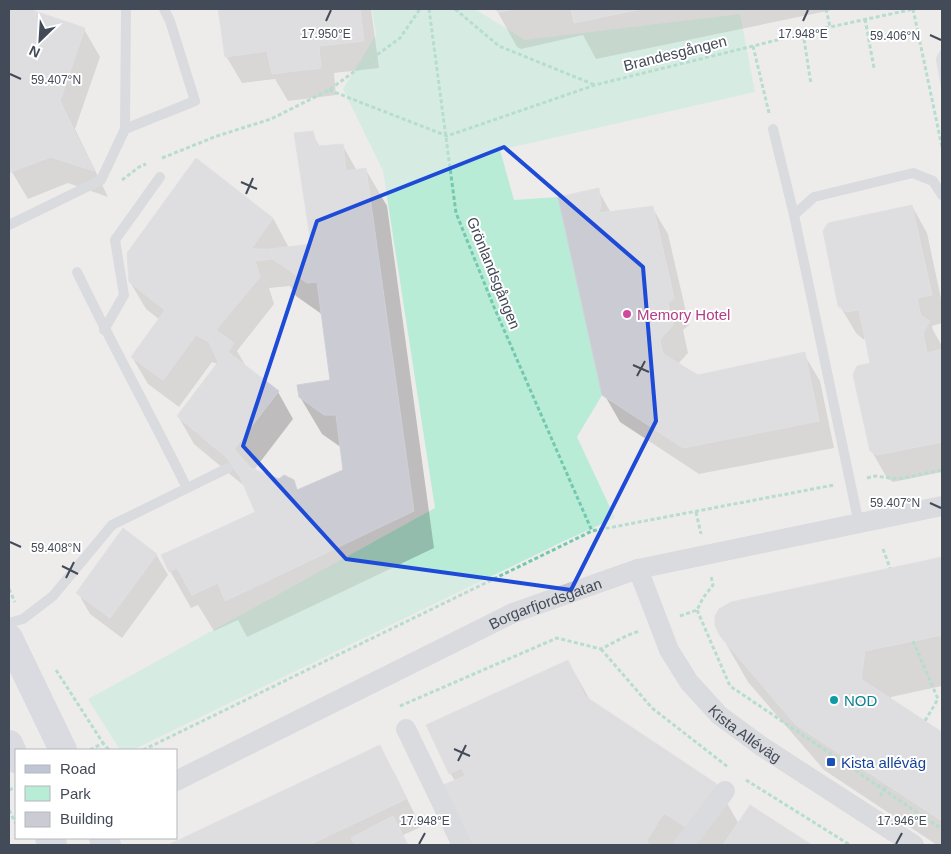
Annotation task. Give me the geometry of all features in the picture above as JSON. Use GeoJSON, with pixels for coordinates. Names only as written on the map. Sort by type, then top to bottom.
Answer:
{"type":"FeatureCollection","features":[{"type":"Feature","properties":{"kind":"street","name":"Borgarfjordsgatan"},"geometry":{"type":"LineString","coordinates":[[178,780],[513,613],[638,569],[942,506]]}},
{"type":"Feature","properties":{"kind":"street","name":"Kista Alléväg"},"geometry":{"type":"LineString","coordinates":[[638,569],[669,650],[689,682],[719,714],[761,746],[914,845]]}},
{"type":"Feature","properties":{"kind":"street"},"geometry":{"type":"LineString","coordinates":[[9,638],[63,749]]}},
{"type":"Feature","properties":{"kind":"street"},"geometry":{"type":"LineString","coordinates":[[406,729],[462,845]]}},
{"type":"Feature","properties":{"kind":"street"},"geometry":{"type":"LineString","coordinates":[[9,744],[15,757]]}},
{"type":"Feature","properties":{"kind":"street"},"geometry":{"type":"LineString","coordinates":[[684,845],[731,783]]}},
{"type":"Feature","properties":{"kind":"lane"},"geometry":{"type":"LineString","coordinates":[[9,225],[101,180],[126,129],[126,9]]}},
{"type":"Feature","properties":{"kind":"lane"},"geometry":{"type":"LineString","coordinates":[[126,129],[195,101],[170,22],[164,9]]}},
{"type":"Feature","properties":{"kind":"lane"},"geometry":{"type":"LineString","coordinates":[[773,129],[794,215],[859,524]]}},
{"type":"Feature","properties":{"kind":"lane"},"geometry":{"type":"LineString","coordinates":[[794,215],[814,196],[913,173],[938,180],[942,195]]}},
{"type":"Feature","properties":{"kind":"lane"},"geometry":{"type":"LineString","coordinates":[[104,330],[124,295],[115,240],[160,177]]}},
{"type":"Feature","properties":{"kind":"lane"},"geometry":{"type":"LineString","coordinates":[[77,272],[104,330],[136,387],[187,488]]}},
{"type":"Feature","properties":{"kind":"lane"},"geometry":{"type":"LineString","coordinates":[[9,623],[23,619],[53,596],[112,525],[228,468]]}},
{"type":"Feature","properties":{"kind":"path"},"geometry":{"type":"LineString","coordinates":[[271,119],[329,90],[400,38],[420,9]]}},
{"type":"Feature","properties":{"kind":"path","name":"Grönlandsgången"},"geometry":{"type":"LineString","coordinates":[[429,9],[456,212],[494,307],[592,531]]}},
{"type":"Feature","properties":{"kind":"path"},"geometry":{"type":"LineString","coordinates":[[456,9],[499,46],[595,85]]}},
{"type":"Feature","properties":{"kind":"path"},"geometry":{"type":"LineString","coordinates":[[826,9],[830,27]]}},
{"type":"Feature","properties":{"kind":"path"},"geometry":{"type":"LineString","coordinates":[[914,9],[942,147]]}},
{"type":"Feature","properties":{"kind":"path","name":"Brandesgången"},"geometry":{"type":"LineString","coordinates":[[447,136],[595,85],[804,33],[914,9]]}},
{"type":"Feature","properties":{"kind":"path"},"geometry":{"type":"LineString","coordinates":[[865,19],[874,68]]}},
{"type":"Feature","properties":{"kind":"path"},"geometry":{"type":"LineString","coordinates":[[804,33],[811,84]]}},
{"type":"Feature","properties":{"kind":"path"},"geometry":{"type":"LineString","coordinates":[[753,46],[773,129]]}},
{"type":"Feature","properties":{"kind":"path"},"geometry":{"type":"LineString","coordinates":[[329,90],[447,136]]}},
{"type":"Feature","properties":{"kind":"path"},"geometry":{"type":"LineString","coordinates":[[884,549],[890,568]]}},
{"type":"Feature","properties":{"kind":"path"},"geometry":{"type":"LineString","coordinates":[[697,610],[730,686],[942,829]]}},
{"type":"Feature","properties":{"kind":"path"},"geometry":{"type":"LineString","coordinates":[[601,649],[640,630]]}},
{"type":"Feature","properties":{"kind":"path"},"geometry":{"type":"LineString","coordinates":[[406,729],[396,708],[557,638],[601,649],[652,708],[731,783],[850,845]]}},
{"type":"Feature","properties":{"kind":"path"},"geometry":{"type":"LineString","coordinates":[[913,641],[938,699],[925,721]]}},
{"type":"Feature","properties":{"kind":"path"},"geometry":{"type":"LineString","coordinates":[[90,749],[103,743],[108,749]]}},
{"type":"Feature","properties":{"kind":"path"},"geometry":{"type":"LineString","coordinates":[[884,790],[887,785]]}},
{"type":"Feature","properties":{"kind":"path"},"geometry":{"type":"LineString","coordinates":[[9,810],[15,822]]}},
{"type":"Feature","properties":{"kind":"highlighted area"},"geometry":{"type":"Polygon","coordinates":[[[504,147],[643,267],[656,421],[571,590],[346,559],[243,446],[317,221],[504,147]]]}},
{"type":"Feature","properties":{"kind":"green space"},"geometry":{"type":"Polygon","coordinates":[[[372,9],[475,9],[525,40],[740,14],[755,92],[500,150],[514,200],[558,197],[602,395],[577,437],[615,518],[135,749],[119,749],[88,699],[435,508],[383,171],[343,89],[376,35],[372,9]]]}},
{"type":"Feature","properties":{"kind":"building"},"geometry":{"type":"Polygon","coordinates":[[[9,9],[29,9],[85,28],[60,101],[94,171],[51,157],[11,172],[9,167],[9,9]]]}},
{"type":"Feature","properties":{"kind":"building"},"geometry":{"type":"Polygon","coordinates":[[[218,9],[360,9],[364,41],[319,46],[321,68],[272,74],[267,51],[225,57],[218,9]]]}},
{"type":"Feature","properties":{"kind":"building"},"geometry":{"type":"Polygon","coordinates":[[[494,9],[515,9],[499,12],[494,9]]]}},
{"type":"Feature","properties":{"kind":"building"},"geometry":{"type":"Polygon","coordinates":[[[571,9],[641,9],[574,23],[571,9]]]}},
{"type":"Feature","properties":{"kind":"building"},"geometry":{"type":"Polygon","coordinates":[[[942,50],[942,90],[936,58],[942,50]]]}},
{"type":"Feature","properties":{"kind":"building"},"geometry":{"type":"Polygon","coordinates":[[[313,131],[317,146],[343,144],[346,171],[366,168],[414,511],[225,601],[218,583],[192,595],[177,568],[169,572],[161,555],[255,512],[240,477],[251,468],[279,479],[284,475],[294,480],[297,490],[343,470],[336,415],[324,415],[299,397],[297,385],[330,380],[317,282],[307,283],[273,259],[271,249],[311,244],[294,133],[313,131]]]}},
{"type":"Feature","properties":{"kind":"building"},"geometry":{"type":"Polygon","coordinates":[[[196,158],[273,218],[251,249],[271,249],[273,259],[255,261],[260,277],[216,330],[234,343],[228,352],[279,391],[227,458],[177,416],[218,362],[209,342],[196,335],[163,380],[131,357],[165,310],[129,282],[127,253],[196,158]]]}},
{"type":"Feature","properties":{"kind":"building","name":"Memory Hotel"},"geometry":{"type":"Polygon","coordinates":[[[599,188],[601,205],[599,213],[653,206],[674,298],[668,303],[673,325],[660,340],[663,354],[698,375],[805,352],[819,421],[683,448],[602,395],[558,197],[599,188]]]}},
{"type":"Feature","properties":{"kind":"building"},"geometry":{"type":"Polygon","coordinates":[[[912,205],[932,295],[917,298],[921,316],[930,321],[923,333],[927,353],[942,349],[942,442],[877,455],[870,451],[853,375],[857,366],[870,363],[859,310],[846,312],[838,306],[823,231],[828,223],[912,205]]]}},
{"type":"Feature","properties":{"kind":"building"},"geometry":{"type":"Polygon","coordinates":[[[234,449],[251,468],[240,477],[227,458],[234,449]]]}},
{"type":"Feature","properties":{"kind":"building"},"geometry":{"type":"Polygon","coordinates":[[[123,528],[157,554],[110,618],[76,593],[123,528]]]}},
{"type":"Feature","properties":{"kind":"building","name":"NOD"},"geometry":{"type":"Polygon","coordinates":[[[942,557],[942,635],[865,651],[861,679],[942,732],[942,821],[796,725],[720,636],[715,626],[715,616],[719,609],[731,602],[942,557]]]}},
{"type":"Feature","properties":{"kind":"building"},"geometry":{"type":"Polygon","coordinates":[[[568,660],[585,696],[717,784],[687,828],[664,813],[647,840],[649,845],[471,845],[443,785],[465,776],[462,768],[449,774],[426,725],[568,660]]]}},
{"type":"Feature","properties":{"kind":"building"},"geometry":{"type":"Polygon","coordinates":[[[380,745],[406,799],[309,845],[170,844],[380,745]]]}},
{"type":"Feature","properties":{"kind":"building"},"geometry":{"type":"Polygon","coordinates":[[[750,805],[812,845],[723,845],[750,805]]]}},
{"type":"Feature","properties":{"kind":"building"},"geometry":{"type":"Polygon","coordinates":[[[393,816],[408,845],[355,845],[351,838],[393,816]]]}},
{"type":"Feature","properties":{"kind":"place","name":"Memory Hotel"},"geometry":{"type":"Point","coordinates":[627,314]}},
{"type":"Feature","properties":{"kind":"place","name":"NOD"},"geometry":{"type":"Point","coordinates":[834,700]}},
{"type":"Feature","properties":{"kind":"place","name":"Kista alléväg"},"geometry":{"type":"Point","coordinates":[831,762]}}]}
